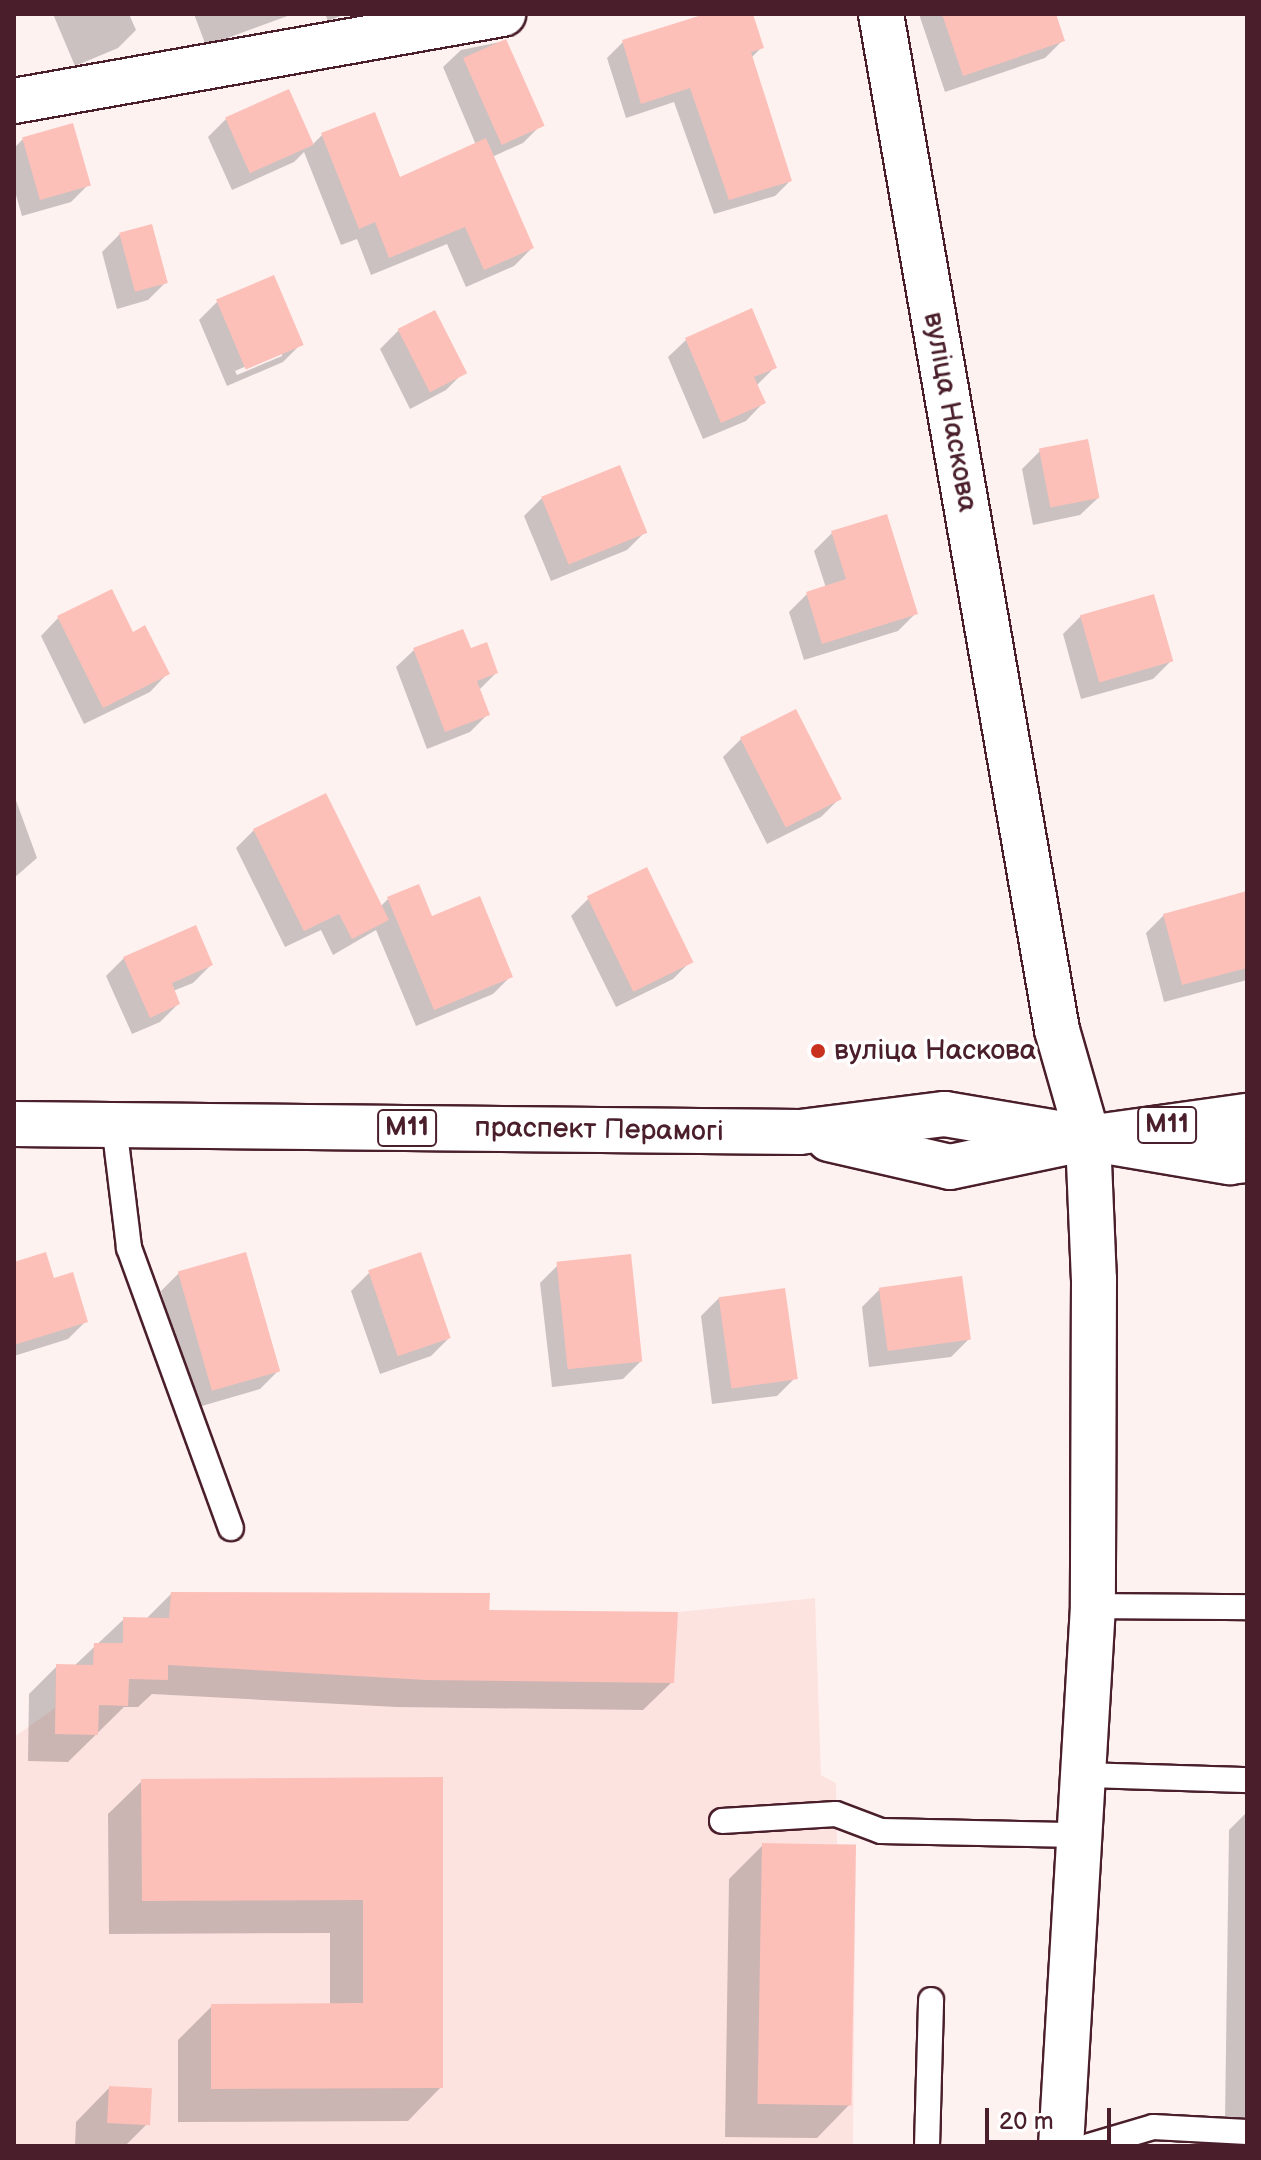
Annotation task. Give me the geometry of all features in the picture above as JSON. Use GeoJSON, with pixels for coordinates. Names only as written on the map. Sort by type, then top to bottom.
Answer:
{"type":"FeatureCollection","features":[{"type":"Feature","properties":{"kind":"street"},"geometry":{"type":"LineString","coordinates":[[14,101],[503,14]]}},
{"type":"Feature","properties":{"kind":"street","name":"вуліца Наскова"},"geometry":{"type":"LineString","coordinates":[[881,14],[1057,1030],[1088,1138],[1094,1279],[1093,1606],[1086,1775],[1078,1835],[1061,2146]]}},
{"type":"Feature","properties":{"kind":"street","name":"праспект Перамогі"},"geometry":{"type":"LineString","coordinates":[[14,1124],[800,1132],[945,1114],[1247,1160]]}},
{"type":"Feature","properties":{"kind":"street","name":"праспект Перамогі"},"geometry":{"type":"LineString","coordinates":[[1088,1138],[1247,1116]]}},
{"type":"Feature","properties":{"kind":"lane"},"geometry":{"type":"LineString","coordinates":[[114,1125],[129,1248],[231,1528]]}},
{"type":"Feature","properties":{"kind":"lane"},"geometry":{"type":"LineString","coordinates":[[1093,1606],[1247,1607]]}},
{"type":"Feature","properties":{"kind":"lane"},"geometry":{"type":"LineString","coordinates":[[1086,1775],[1247,1780]]}},
{"type":"Feature","properties":{"kind":"lane"},"geometry":{"type":"LineString","coordinates":[[722,1821],[836,1814],[881,1831],[1078,1835]]}},
{"type":"Feature","properties":{"kind":"lane"},"geometry":{"type":"LineString","coordinates":[[927,2146],[931,2000]]}},
{"type":"Feature","properties":{"kind":"lane"},"geometry":{"type":"LineString","coordinates":[[1089,2146],[1153,2127],[1247,2132]]}},
{"type":"Feature","properties":{"kind":"shaded area"},"geometry":{"type":"Polygon","coordinates":[[[171,1592],[490,1593],[490,1610],[678,1612],[815,1598],[821,1775],[836,1783],[837,1844],[856,1844],[853,2146],[14,2146],[14,1737],[55,1708],[56,1664],[93,1665],[94,1643],[123,1643],[123,1617],[169,1618],[171,1592]]]}},
{"type":"Feature","properties":{"kind":"building"},"geometry":{"type":"Polygon","coordinates":[[[705,14],[753,14],[764,48],[751,52],[792,181],[729,200],[690,88],[641,104],[622,40],[705,14]]]}},
{"type":"Feature","properties":{"kind":"building"},"geometry":{"type":"Polygon","coordinates":[[[942,14],[1056,14],[1065,41],[963,76],[942,14]]]}},
{"type":"Feature","properties":{"kind":"building"},"geometry":{"type":"Polygon","coordinates":[[[506,39],[545,126],[502,145],[463,58],[506,39]]]}},
{"type":"Feature","properties":{"kind":"building"},"geometry":{"type":"Polygon","coordinates":[[[289,89],[314,145],[250,173],[225,117],[289,89]]]}},
{"type":"Feature","properties":{"kind":"building"},"geometry":{"type":"Polygon","coordinates":[[[375,112],[400,177],[486,138],[534,248],[484,270],[465,227],[389,258],[375,222],[359,229],[321,133],[375,112]]]}},
{"type":"Feature","properties":{"kind":"building"},"geometry":{"type":"Polygon","coordinates":[[[73,123],[91,185],[40,200],[22,138],[73,123]]]}},
{"type":"Feature","properties":{"kind":"building"},"geometry":{"type":"Polygon","coordinates":[[[152,224],[168,283],[135,292],[119,233],[152,224]]]}},
{"type":"Feature","properties":{"kind":"building"},"geometry":{"type":"Polygon","coordinates":[[[274,275],[304,345],[246,370],[216,300],[274,275]]]}},
{"type":"Feature","properties":{"kind":"building"},"geometry":{"type":"Polygon","coordinates":[[[752,308],[777,368],[754,377],[766,403],[721,423],[685,338],[752,308]]]}},
{"type":"Feature","properties":{"kind":"building"},"geometry":{"type":"Polygon","coordinates":[[[435,310],[467,373],[430,392],[398,329],[435,310]]]}},
{"type":"Feature","properties":{"kind":"building"},"geometry":{"type":"Polygon","coordinates":[[[1088,439],[1099,498],[1050,507],[1039,449],[1088,439]]]}},
{"type":"Feature","properties":{"kind":"building"},"geometry":{"type":"Polygon","coordinates":[[[620,465],[647,533],[569,565],[541,497],[620,465]]]}},
{"type":"Feature","properties":{"kind":"building"},"geometry":{"type":"Polygon","coordinates":[[[887,514],[918,614],[822,644],[806,592],[846,579],[831,531],[887,514]]]}},
{"type":"Feature","properties":{"kind":"building"},"geometry":{"type":"Polygon","coordinates":[[[112,589],[133,632],[145,625],[170,674],[103,708],[57,616],[112,589]]]}},
{"type":"Feature","properties":{"kind":"building"},"geometry":{"type":"Polygon","coordinates":[[[1154,594],[1173,661],[1099,683],[1080,615],[1154,594]]]}},
{"type":"Feature","properties":{"kind":"building"},"geometry":{"type":"Polygon","coordinates":[[[463,629],[471,648],[487,642],[498,673],[477,681],[490,715],[445,732],[413,648],[463,629]]]}},
{"type":"Feature","properties":{"kind":"building"},"geometry":{"type":"Polygon","coordinates":[[[796,709],[842,799],[786,828],[740,738],[796,709]]]}},
{"type":"Feature","properties":{"kind":"building"},"geometry":{"type":"Polygon","coordinates":[[[326,793],[389,920],[352,939],[339,914],[304,931],[253,829],[326,793]]]}},
{"type":"Feature","properties":{"kind":"building"},"geometry":{"type":"Polygon","coordinates":[[[647,867],[693,962],[633,992],[587,896],[647,867]]]}},
{"type":"Feature","properties":{"kind":"building"},"geometry":{"type":"Polygon","coordinates":[[[419,884],[432,916],[480,896],[513,977],[434,1010],[387,897],[419,884]]]}},
{"type":"Feature","properties":{"kind":"building"},"geometry":{"type":"Polygon","coordinates":[[[1247,891],[1247,968],[1182,985],[1163,914],[1247,891]]]}},
{"type":"Feature","properties":{"kind":"building"},"geometry":{"type":"Polygon","coordinates":[[[196,925],[213,965],[172,983],[180,1004],[150,1018],[123,957],[196,925]]]}},
{"type":"Feature","properties":{"kind":"building"},"geometry":{"type":"Polygon","coordinates":[[[46,1252],[54,1278],[73,1272],[88,1322],[14,1345],[14,1262],[46,1252]]]}},
{"type":"Feature","properties":{"kind":"building"},"geometry":{"type":"Polygon","coordinates":[[[246,1252],[280,1371],[212,1391],[178,1272],[246,1252]]]}},
{"type":"Feature","properties":{"kind":"building"},"geometry":{"type":"Polygon","coordinates":[[[421,1252],[451,1338],[398,1356],[368,1270],[421,1252]]]}},
{"type":"Feature","properties":{"kind":"building"},"geometry":{"type":"Polygon","coordinates":[[[631,1254],[642,1361],[568,1369],[556,1262],[631,1254]]]}},
{"type":"Feature","properties":{"kind":"building"},"geometry":{"type":"Polygon","coordinates":[[[962,1276],[971,1339],[888,1351],[879,1288],[962,1276]]]}},
{"type":"Feature","properties":{"kind":"building"},"geometry":{"type":"Polygon","coordinates":[[[785,1288],[798,1379],[731,1388],[719,1297],[785,1288]]]}},
{"type":"Feature","properties":{"kind":"building"},"geometry":{"type":"Polygon","coordinates":[[[171,1592],[490,1593],[489,1610],[678,1612],[674,1683],[426,1680],[168,1665],[168,1680],[129,1679],[128,1706],[99,1705],[98,1735],[55,1734],[56,1664],[93,1665],[94,1643],[123,1643],[123,1617],[169,1618],[171,1592]]]}},
{"type":"Feature","properties":{"kind":"building"},"geometry":{"type":"Polygon","coordinates":[[[443,1777],[443,2088],[211,2089],[211,2004],[363,2003],[363,1900],[142,1901],[141,1779],[443,1777]]]}},
{"type":"Feature","properties":{"kind":"building"},"geometry":{"type":"Polygon","coordinates":[[[762,1843],[856,1845],[851,2106],[757,2104],[762,1843]]]}},
{"type":"Feature","properties":{"kind":"building"},"geometry":{"type":"Polygon","coordinates":[[[109,2086],[152,2088],[150,2125],[107,2123],[109,2086]]]}},
{"type":"Feature","properties":{"kind":"place","name":"вуліца Наскова"},"geometry":{"type":"Point","coordinates":[818,1051]}}]}
